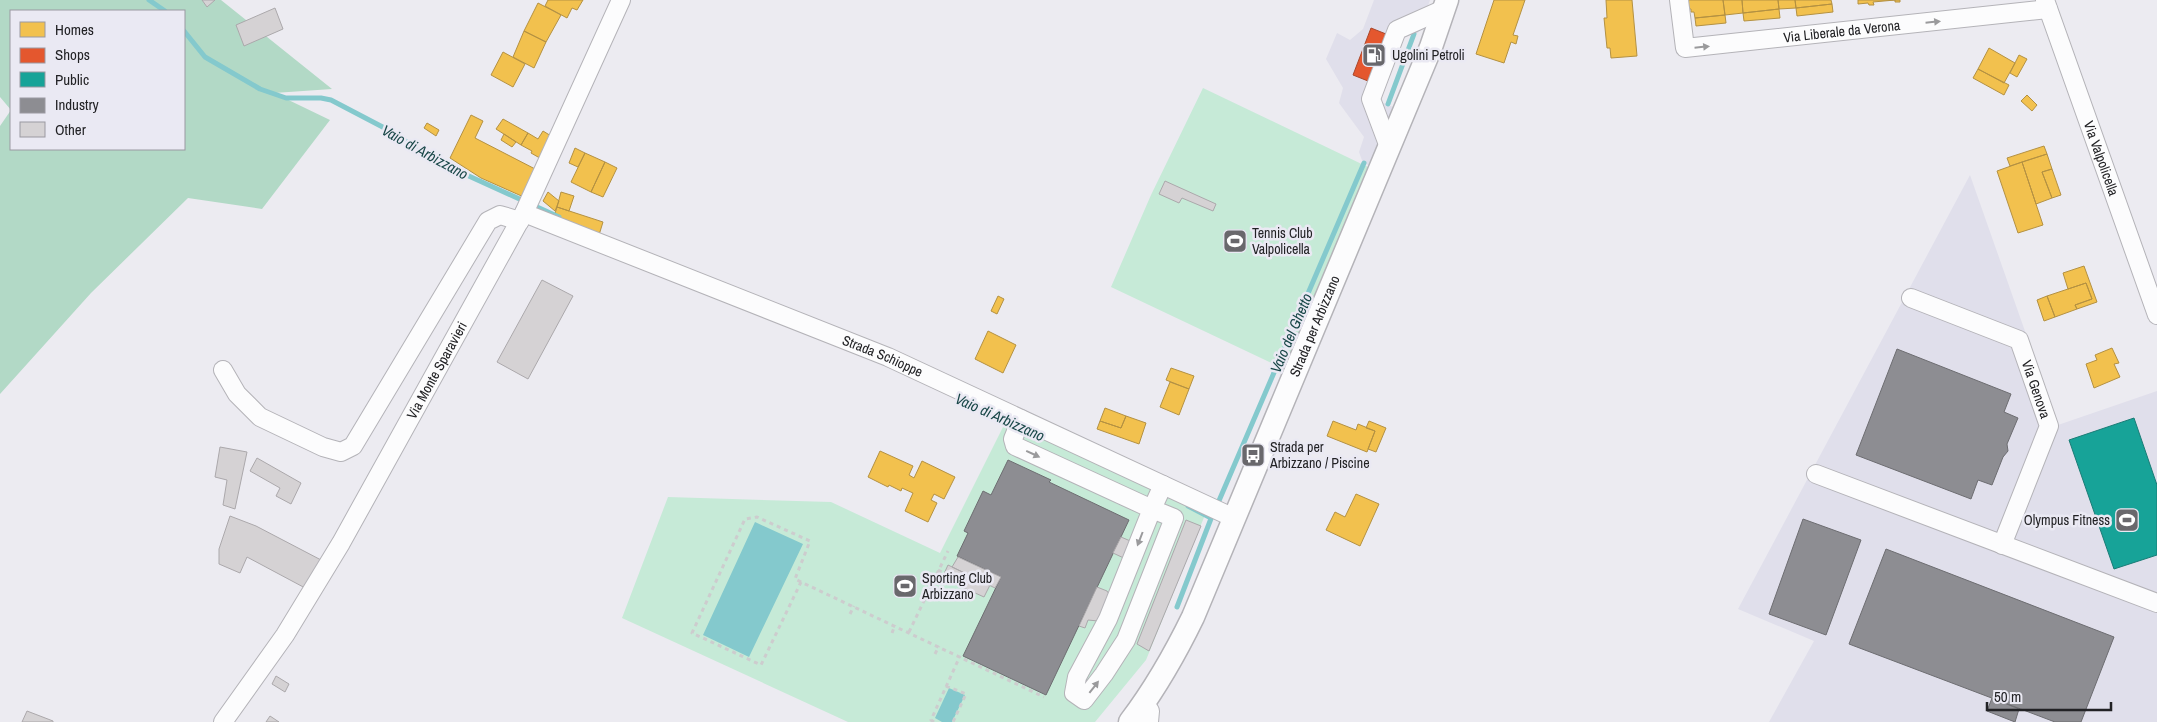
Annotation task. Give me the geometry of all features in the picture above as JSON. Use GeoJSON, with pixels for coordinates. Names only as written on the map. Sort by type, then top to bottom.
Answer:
{"type":"FeatureCollection","features":[{"type":"Feature","properties":{"kind":"main road","name":"Strada per Arbizzano"},"geometry":{"type":"LineString","coordinates":[[1147,712],[1177,652],[1234,518],[1431,47],[1445,5]]}},
{"type":"Feature","properties":{"kind":"main road"},"geometry":{"type":"LineString","coordinates":[[1130,722],[1147,712]]}},
{"type":"Feature","properties":{"kind":"street","name":"Via Monte Sparavieri"},"geometry":{"type":"LineString","coordinates":[[222,722],[285,635],[341,543],[522,217],[621,0]]}},
{"type":"Feature","properties":{"kind":"street","name":"Via Liberale da Verona"},"geometry":{"type":"LineString","coordinates":[[1679,0],[1685,48],[2046,5]]}},
{"type":"Feature","properties":{"kind":"street"},"geometry":{"type":"LineString","coordinates":[[1389,147],[1371,99],[1397,30],[1445,5]]}},
{"type":"Feature","properties":{"kind":"street","name":"Via Valpolicella"},"geometry":{"type":"LineString","coordinates":[[2046,5],[2157,315]]}},
{"type":"Feature","properties":{"kind":"street","name":"Strada Schioppe"},"geometry":{"type":"LineString","coordinates":[[223,370],[237,394],[260,417],[323,447],[341,452],[353,446],[488,222],[500,215],[522,217],[888,357],[1021,419],[1158,496],[1234,518]]}},
{"type":"Feature","properties":{"kind":"street","name":"Via Genova"},"geometry":{"type":"LineString","coordinates":[[1911,298],[2019,340],[2049,426],[2002,545]]}},
{"type":"Feature","properties":{"kind":"street"},"geometry":{"type":"LineString","coordinates":[[1021,419],[1013,439],[1015,446],[1158,496],[1174,518],[1126,640],[1084,700],[1074,693],[1077,677],[1108,619],[1158,496]]}},
{"type":"Feature","properties":{"kind":"street"},"geometry":{"type":"LineString","coordinates":[[1816,474],[2157,604]]}},
{"type":"Feature","properties":{"kind":"path"},"geometry":{"type":"LineString","coordinates":[[801,582],[761,665],[692,633],[746,519],[757,517],[810,541],[795,579],[1044,697]]}},
{"type":"Feature","properties":{"kind":"path"},"geometry":{"type":"LineString","coordinates":[[909,632],[948,551]]}},
{"type":"Feature","properties":{"kind":"path"},"geometry":{"type":"LineString","coordinates":[[938,570],[944,573]]}},
{"type":"Feature","properties":{"kind":"path"},"geometry":{"type":"LineString","coordinates":[[850,614],[854,606]]}},
{"type":"Feature","properties":{"kind":"path"},"geometry":{"type":"LineString","coordinates":[[892,633],[895,625]]}},
{"type":"Feature","properties":{"kind":"path"},"geometry":{"type":"LineString","coordinates":[[935,654],[939,646]]}},
{"type":"Feature","properties":{"kind":"path"},"geometry":{"type":"LineString","coordinates":[[934,722],[931,720],[960,656]]}},
{"type":"Feature","properties":{"kind":"path"},"geometry":{"type":"LineString","coordinates":[[946,686],[966,694],[954,722]]}},
{"type":"Feature","properties":{"kind":"shaded area"},"geometry":{"type":"Polygon","coordinates":[[[1374,0],[1430,0],[1418,33],[1404,36],[1379,101],[1393,107],[1371,166],[1363,163],[1359,152],[1364,137],[1339,103],[1343,88],[1326,59],[1337,33],[1350,40],[1363,29],[1374,0]]]}},
{"type":"Feature","properties":{"kind":"shaded area"},"geometry":{"type":"Polygon","coordinates":[[[1970,175],[2058,425],[2157,391],[2157,722],[1769,722],[1814,641],[1738,609],[1970,175]]]}},
{"type":"Feature","properties":{"kind":"green space"},"geometry":{"type":"Polygon","coordinates":[[[0,0],[221,0],[332,89],[274,93],[330,120],[262,209],[188,198],[91,293],[0,394],[0,126],[10,111],[10,150],[185,150],[185,10],[10,10],[10,109],[0,97],[0,0]]]}},
{"type":"Feature","properties":{"kind":"green space","name":"Tennis Club Valpolicella"},"geometry":{"type":"Polygon","coordinates":[[[1203,88],[1370,168],[1286,370],[1111,287],[1151,195],[1203,88]]]}},
{"type":"Feature","properties":{"kind":"green space","name":"Sporting Club Arbizzano"},"geometry":{"type":"Polygon","coordinates":[[[1006,421],[1205,515],[1146,660],[1095,722],[848,722],[622,618],[668,497],[831,502],[940,553],[1006,421]]]}},
{"type":"Feature","properties":{"kind":"water"},"geometry":{"type":"Polygon","coordinates":[[[755,522],[803,544],[749,657],[703,635],[755,522]]]}},
{"type":"Feature","properties":{"kind":"water"},"geometry":{"type":"Polygon","coordinates":[[[949,688],[965,695],[952,722],[942,722],[935,718],[949,688]]]}},
{"type":"Feature","properties":{"kind":"building: Homes"},"geometry":{"type":"Polygon","coordinates":[[[548,0],[583,0],[577,10],[572,8],[567,18],[545,6],[548,0]]]}},
{"type":"Feature","properties":{"kind":"building: Homes"},"geometry":{"type":"Polygon","coordinates":[[[1494,0],[1525,0],[1513,35],[1518,36],[1516,44],[1511,42],[1504,63],[1476,54],[1494,0]]]}},
{"type":"Feature","properties":{"kind":"building: Homes"},"geometry":{"type":"Polygon","coordinates":[[[1606,0],[1632,0],[1637,56],[1611,58],[1610,48],[1607,48],[1604,18],[1607,18],[1606,0]]]}},
{"type":"Feature","properties":{"kind":"building: Homes"},"geometry":{"type":"Polygon","coordinates":[[[1687,0],[1723,0],[1725,15],[1695,18],[1694,12],[1688,9],[1687,0]]]}},
{"type":"Feature","properties":{"kind":"building: Homes"},"geometry":{"type":"Polygon","coordinates":[[[1723,0],[1742,0],[1743,13],[1725,15],[1723,0]]]}},
{"type":"Feature","properties":{"kind":"building: Homes"},"geometry":{"type":"Polygon","coordinates":[[[1742,0],[1778,0],[1779,9],[1743,13],[1742,0]]]}},
{"type":"Feature","properties":{"kind":"building: Homes"},"geometry":{"type":"Polygon","coordinates":[[[1778,0],[1795,0],[1796,8],[1779,9],[1778,0]]]}},
{"type":"Feature","properties":{"kind":"building: Homes"},"geometry":{"type":"Polygon","coordinates":[[[1795,0],[1831,0],[1832,4],[1796,8],[1795,0]]]}},
{"type":"Feature","properties":{"kind":"building: Homes"},"geometry":{"type":"Polygon","coordinates":[[[1858,0],[1895,0],[1873,2],[1874,5],[1869,5],[1868,3],[1858,4],[1858,0]]]}},
{"type":"Feature","properties":{"kind":"building: Homes"},"geometry":{"type":"Polygon","coordinates":[[[538,3],[561,15],[546,42],[524,31],[538,3]]]}},
{"type":"Feature","properties":{"kind":"building: Homes"},"geometry":{"type":"Polygon","coordinates":[[[1832,4],[1833,12],[1797,16],[1796,8],[1832,4]]]}},
{"type":"Feature","properties":{"kind":"building: Homes"},"geometry":{"type":"Polygon","coordinates":[[[1779,9],[1780,18],[1744,21],[1743,13],[1779,9]]]}},
{"type":"Feature","properties":{"kind":"building: Homes"},"geometry":{"type":"Polygon","coordinates":[[[1725,15],[1726,23],[1696,26],[1695,18],[1725,15]]]}},
{"type":"Feature","properties":{"kind":"building: Homes"},"geometry":{"type":"Polygon","coordinates":[[[524,31],[546,42],[534,68],[513,57],[524,31]]]}},
{"type":"Feature","properties":{"kind":"building: Homes"},"geometry":{"type":"Polygon","coordinates":[[[1989,48],[2015,63],[2004,83],[1978,69],[1989,48]]]}},
{"type":"Feature","properties":{"kind":"building: Homes"},"geometry":{"type":"Polygon","coordinates":[[[503,52],[525,64],[513,87],[491,75],[503,52]]]}},
{"type":"Feature","properties":{"kind":"building: Homes"},"geometry":{"type":"Polygon","coordinates":[[[2019,55],[2027,59],[2017,77],[2010,73],[2019,55]]]}},
{"type":"Feature","properties":{"kind":"building: Homes"},"geometry":{"type":"Polygon","coordinates":[[[1978,69],[2009,85],[2004,95],[1973,78],[1978,69]]]}},
{"type":"Feature","properties":{"kind":"building: Homes"},"geometry":{"type":"Polygon","coordinates":[[[2027,95],[2037,105],[2032,111],[2021,101],[2027,95]]]}},
{"type":"Feature","properties":{"kind":"building: Homes"},"geometry":{"type":"Polygon","coordinates":[[[471,115],[483,121],[475,138],[539,171],[526,198],[481,178],[450,158],[471,115]]]}},
{"type":"Feature","properties":{"kind":"building: Homes"},"geometry":{"type":"Polygon","coordinates":[[[503,119],[528,133],[521,145],[496,129],[503,119]]]}},
{"type":"Feature","properties":{"kind":"building: Homes"},"geometry":{"type":"Polygon","coordinates":[[[427,123],[439,130],[436,136],[424,128],[427,123]]]}},
{"type":"Feature","properties":{"kind":"building: Homes"},"geometry":{"type":"Polygon","coordinates":[[[543,131],[556,139],[545,161],[521,145],[528,133],[538,139],[543,131]]]}},
{"type":"Feature","properties":{"kind":"building: Homes"},"geometry":{"type":"Polygon","coordinates":[[[504,134],[516,142],[512,147],[501,140],[504,134]]]}},
{"type":"Feature","properties":{"kind":"building: Homes"},"geometry":{"type":"Polygon","coordinates":[[[2044,146],[2047,154],[2010,166],[2007,158],[2044,146]]]}},
{"type":"Feature","properties":{"kind":"building: Homes"},"geometry":{"type":"Polygon","coordinates":[[[575,148],[585,153],[578,167],[569,163],[575,148]]]}},
{"type":"Feature","properties":{"kind":"building: Homes"},"geometry":{"type":"Polygon","coordinates":[[[585,153],[605,162],[591,192],[571,182],[585,153]]]}},
{"type":"Feature","properties":{"kind":"building: Homes"},"geometry":{"type":"Polygon","coordinates":[[[2047,154],[2052,169],[2042,172],[2052,198],[2036,204],[2022,162],[2047,154]]]}},
{"type":"Feature","properties":{"kind":"building: Homes"},"geometry":{"type":"Polygon","coordinates":[[[605,162],[617,168],[603,197],[591,192],[605,162]]]}},
{"type":"Feature","properties":{"kind":"building: Homes"},"geometry":{"type":"Polygon","coordinates":[[[2022,162],[2043,225],[2018,233],[1997,171],[2022,162]]]}},
{"type":"Feature","properties":{"kind":"building: Homes"},"geometry":{"type":"Polygon","coordinates":[[[2052,169],[2061,195],[2052,198],[2042,172],[2052,169]]]}},
{"type":"Feature","properties":{"kind":"building: Homes"},"geometry":{"type":"Polygon","coordinates":[[[548,192],[559,201],[555,211],[543,201],[548,192]]]}},
{"type":"Feature","properties":{"kind":"building: Homes"},"geometry":{"type":"Polygon","coordinates":[[[561,192],[574,196],[569,211],[557,207],[561,192]]]}},
{"type":"Feature","properties":{"kind":"building: Homes"},"geometry":{"type":"Polygon","coordinates":[[[557,207],[603,222],[599,235],[553,220],[557,207]]]}},
{"type":"Feature","properties":{"kind":"building: Homes"},"geometry":{"type":"Polygon","coordinates":[[[2084,266],[2097,302],[2077,309],[2075,305],[2092,299],[2086,283],[2068,289],[2063,273],[2084,266]]]}},
{"type":"Feature","properties":{"kind":"building: Homes"},"geometry":{"type":"Polygon","coordinates":[[[2086,283],[2092,299],[2075,305],[2077,309],[2055,317],[2047,296],[2086,283]]]}},
{"type":"Feature","properties":{"kind":"building: Homes"},"geometry":{"type":"Polygon","coordinates":[[[998,296],[1004,299],[997,314],[991,311],[998,296]]]}},
{"type":"Feature","properties":{"kind":"building: Homes"},"geometry":{"type":"Polygon","coordinates":[[[2047,296],[2055,317],[2044,321],[2037,300],[2047,296]]]}},
{"type":"Feature","properties":{"kind":"building: Homes"},"geometry":{"type":"Polygon","coordinates":[[[988,331],[1016,345],[1003,373],[975,359],[988,331]]]}},
{"type":"Feature","properties":{"kind":"building: Homes"},"geometry":{"type":"Polygon","coordinates":[[[2112,348],[2119,363],[2114,364],[2120,377],[2094,388],[2086,364],[2097,360],[2095,355],[2112,348]]]}},
{"type":"Feature","properties":{"kind":"building: Homes"},"geometry":{"type":"Polygon","coordinates":[[[1171,368],[1194,376],[1189,389],[1166,380],[1171,368]]]}},
{"type":"Feature","properties":{"kind":"building: Homes"},"geometry":{"type":"Polygon","coordinates":[[[1170,382],[1189,389],[1179,415],[1160,407],[1170,382]]]}},
{"type":"Feature","properties":{"kind":"building: Homes"},"geometry":{"type":"Polygon","coordinates":[[[1105,408],[1126,416],[1121,428],[1100,421],[1105,408]]]}},
{"type":"Feature","properties":{"kind":"building: Homes"},"geometry":{"type":"Polygon","coordinates":[[[1126,416],[1146,423],[1139,444],[1097,429],[1100,421],[1121,428],[1126,416]]]}},
{"type":"Feature","properties":{"kind":"building: Homes"},"geometry":{"type":"Polygon","coordinates":[[[1333,421],[1356,430],[1358,424],[1375,431],[1367,452],[1327,436],[1333,421]]]}},
{"type":"Feature","properties":{"kind":"building: Homes"},"geometry":{"type":"Polygon","coordinates":[[[1369,421],[1386,428],[1376,452],[1368,449],[1375,431],[1366,428],[1369,421]]]}},
{"type":"Feature","properties":{"kind":"building: Homes"},"geometry":{"type":"Polygon","coordinates":[[[880,451],[913,466],[909,475],[914,478],[922,461],[955,477],[944,499],[934,494],[931,500],[937,503],[928,522],[905,511],[913,493],[902,488],[901,491],[889,485],[888,487],[868,477],[880,451]]]}},
{"type":"Feature","properties":{"kind":"building: Homes"},"geometry":{"type":"Polygon","coordinates":[[[1356,494],[1379,504],[1360,546],[1326,530],[1335,512],[1345,517],[1356,494]]]}},
{"type":"Feature","properties":{"kind":"building: Shops"},"geometry":{"type":"Polygon","coordinates":[[[1371,28],[1386,34],[1368,81],[1353,75],[1371,28]]]}},
{"type":"Feature","properties":{"kind":"building: Public","name":"Olympus Fitness"},"geometry":{"type":"Polygon","coordinates":[[[2134,418],[2157,485],[2157,555],[2114,569],[2069,440],[2134,418]]]}},
{"type":"Feature","properties":{"kind":"building: Industry"},"geometry":{"type":"Polygon","coordinates":[[[1897,349],[2011,394],[2004,412],[2018,418],[2007,444],[2008,451],[2003,457],[1992,485],[1978,480],[1971,499],[1856,455],[1897,349]]]}},
{"type":"Feature","properties":{"kind":"building: Industry"},"geometry":{"type":"Polygon","coordinates":[[[1008,460],[1129,520],[1046,695],[963,656],[1001,577],[957,556],[968,533],[964,531],[983,491],[991,495],[1008,460]]]}},
{"type":"Feature","properties":{"kind":"building: Industry"},"geometry":{"type":"Polygon","coordinates":[[[1803,519],[1861,540],[1826,635],[1769,614],[1803,519]]]}},
{"type":"Feature","properties":{"kind":"building: Industry"},"geometry":{"type":"Polygon","coordinates":[[[1886,549],[2114,637],[2081,722],[2055,722],[1849,644],[1886,549]]]}},
{"type":"Feature","properties":{"kind":"building: Industry"},"geometry":{"type":"Polygon","coordinates":[[[1992,698],[2019,709],[2015,722],[1987,711],[1992,698]]]}},
{"type":"Feature","properties":{"kind":"building: Other"},"geometry":{"type":"Polygon","coordinates":[[[202,0],[215,0],[207,7],[202,0]]]}},
{"type":"Feature","properties":{"kind":"building: Other"},"geometry":{"type":"Polygon","coordinates":[[[275,8],[283,29],[244,46],[236,25],[275,8]]]}},
{"type":"Feature","properties":{"kind":"building: Other"},"geometry":{"type":"Polygon","coordinates":[[[1165,181],[1216,204],[1213,211],[1182,198],[1179,203],[1159,194],[1165,181]]]}},
{"type":"Feature","properties":{"kind":"building: Other"},"geometry":{"type":"Polygon","coordinates":[[[542,280],[573,296],[528,379],[497,362],[542,280]]]}},
{"type":"Feature","properties":{"kind":"building: Other"},"geometry":{"type":"Polygon","coordinates":[[[220,447],[247,452],[235,509],[223,505],[227,480],[215,477],[220,447]]]}},
{"type":"Feature","properties":{"kind":"building: Other"},"geometry":{"type":"Polygon","coordinates":[[[257,458],[301,483],[291,504],[276,496],[280,488],[250,471],[257,458]]]}},
{"type":"Feature","properties":{"kind":"building: Other"},"geometry":{"type":"Polygon","coordinates":[[[230,516],[256,526],[323,561],[307,589],[247,557],[240,573],[219,564],[219,549],[230,516]]]}},
{"type":"Feature","properties":{"kind":"building: Other"},"geometry":{"type":"Polygon","coordinates":[[[1186,520],[1201,526],[1149,651],[1137,644],[1186,520]]]}},
{"type":"Feature","properties":{"kind":"building: Other"},"geometry":{"type":"Polygon","coordinates":[[[1121,537],[1135,543],[1128,560],[1113,553],[1121,537]]]}},
{"type":"Feature","properties":{"kind":"building: Other"},"geometry":{"type":"Polygon","coordinates":[[[958,557],[1001,577],[995,588],[952,567],[958,557]]]}},
{"type":"Feature","properties":{"kind":"building: Other"},"geometry":{"type":"Polygon","coordinates":[[[948,565],[990,585],[984,597],[942,578],[948,565]]]}},
{"type":"Feature","properties":{"kind":"building: Other"},"geometry":{"type":"Polygon","coordinates":[[[1097,587],[1107,591],[1109,594],[1098,621],[1088,620],[1085,628],[1079,626],[1097,587]]]}},
{"type":"Feature","properties":{"kind":"building: Other"},"geometry":{"type":"Polygon","coordinates":[[[276,676],[289,684],[285,692],[272,684],[276,676]]]}},
{"type":"Feature","properties":{"kind":"building: Other"},"geometry":{"type":"Polygon","coordinates":[[[27,711],[53,721],[53,722],[22,722],[27,711]]]}},
{"type":"Feature","properties":{"kind":"building: Other"},"geometry":{"type":"Polygon","coordinates":[[[270,716],[279,722],[266,722],[270,716]]]}},
{"type":"Feature","properties":{"kind":"waterway","name":"Vaio di Arbizzano"},"geometry":{"type":"LineString","coordinates":[[149,0],[164,10]]}},
{"type":"Feature","properties":{"kind":"waterway","name":"Vaio di Arbizzano"},"geometry":{"type":"LineString","coordinates":[[185,32],[205,57],[260,89],[286,98],[321,98],[331,100],[396,134],[417,150],[460,172],[559,217]]}},
{"type":"Feature","properties":{"kind":"waterway","name":"Vaio del Ghetto"},"geometry":{"type":"LineString","coordinates":[[1388,104],[1414,34]]}},
{"type":"Feature","properties":{"kind":"waterway","name":"Vaio del Ghetto"},"geometry":{"type":"LineString","coordinates":[[1218,503],[1364,163]]}},
{"type":"Feature","properties":{"kind":"waterway","name":"Vaio di Arbizzano"},"geometry":{"type":"LineString","coordinates":[[1188,506],[1211,518]]}},
{"type":"Feature","properties":{"kind":"waterway","name":"Vaio del Ghetto"},"geometry":{"type":"LineString","coordinates":[[1177,607],[1212,516]]}},
{"type":"Feature","properties":{"kind":"place","name":"Ugolini Petroli"},"geometry":{"type":"Point","coordinates":[1374,55]}},
{"type":"Feature","properties":{"kind":"place","name":"Tennis Club Valpolicella"},"geometry":{"type":"Point","coordinates":[1235,241]}},
{"type":"Feature","properties":{"kind":"place","name":"Strada per Arbizzano / Piscine"},"geometry":{"type":"Point","coordinates":[1253,455]}},
{"type":"Feature","properties":{"kind":"place","name":"Olympus Fitness"},"geometry":{"type":"Point","coordinates":[2127,520]}},
{"type":"Feature","properties":{"kind":"place","name":"Sporting Club Arbizzano"},"geometry":{"type":"Point","coordinates":[905,586]}}]}
